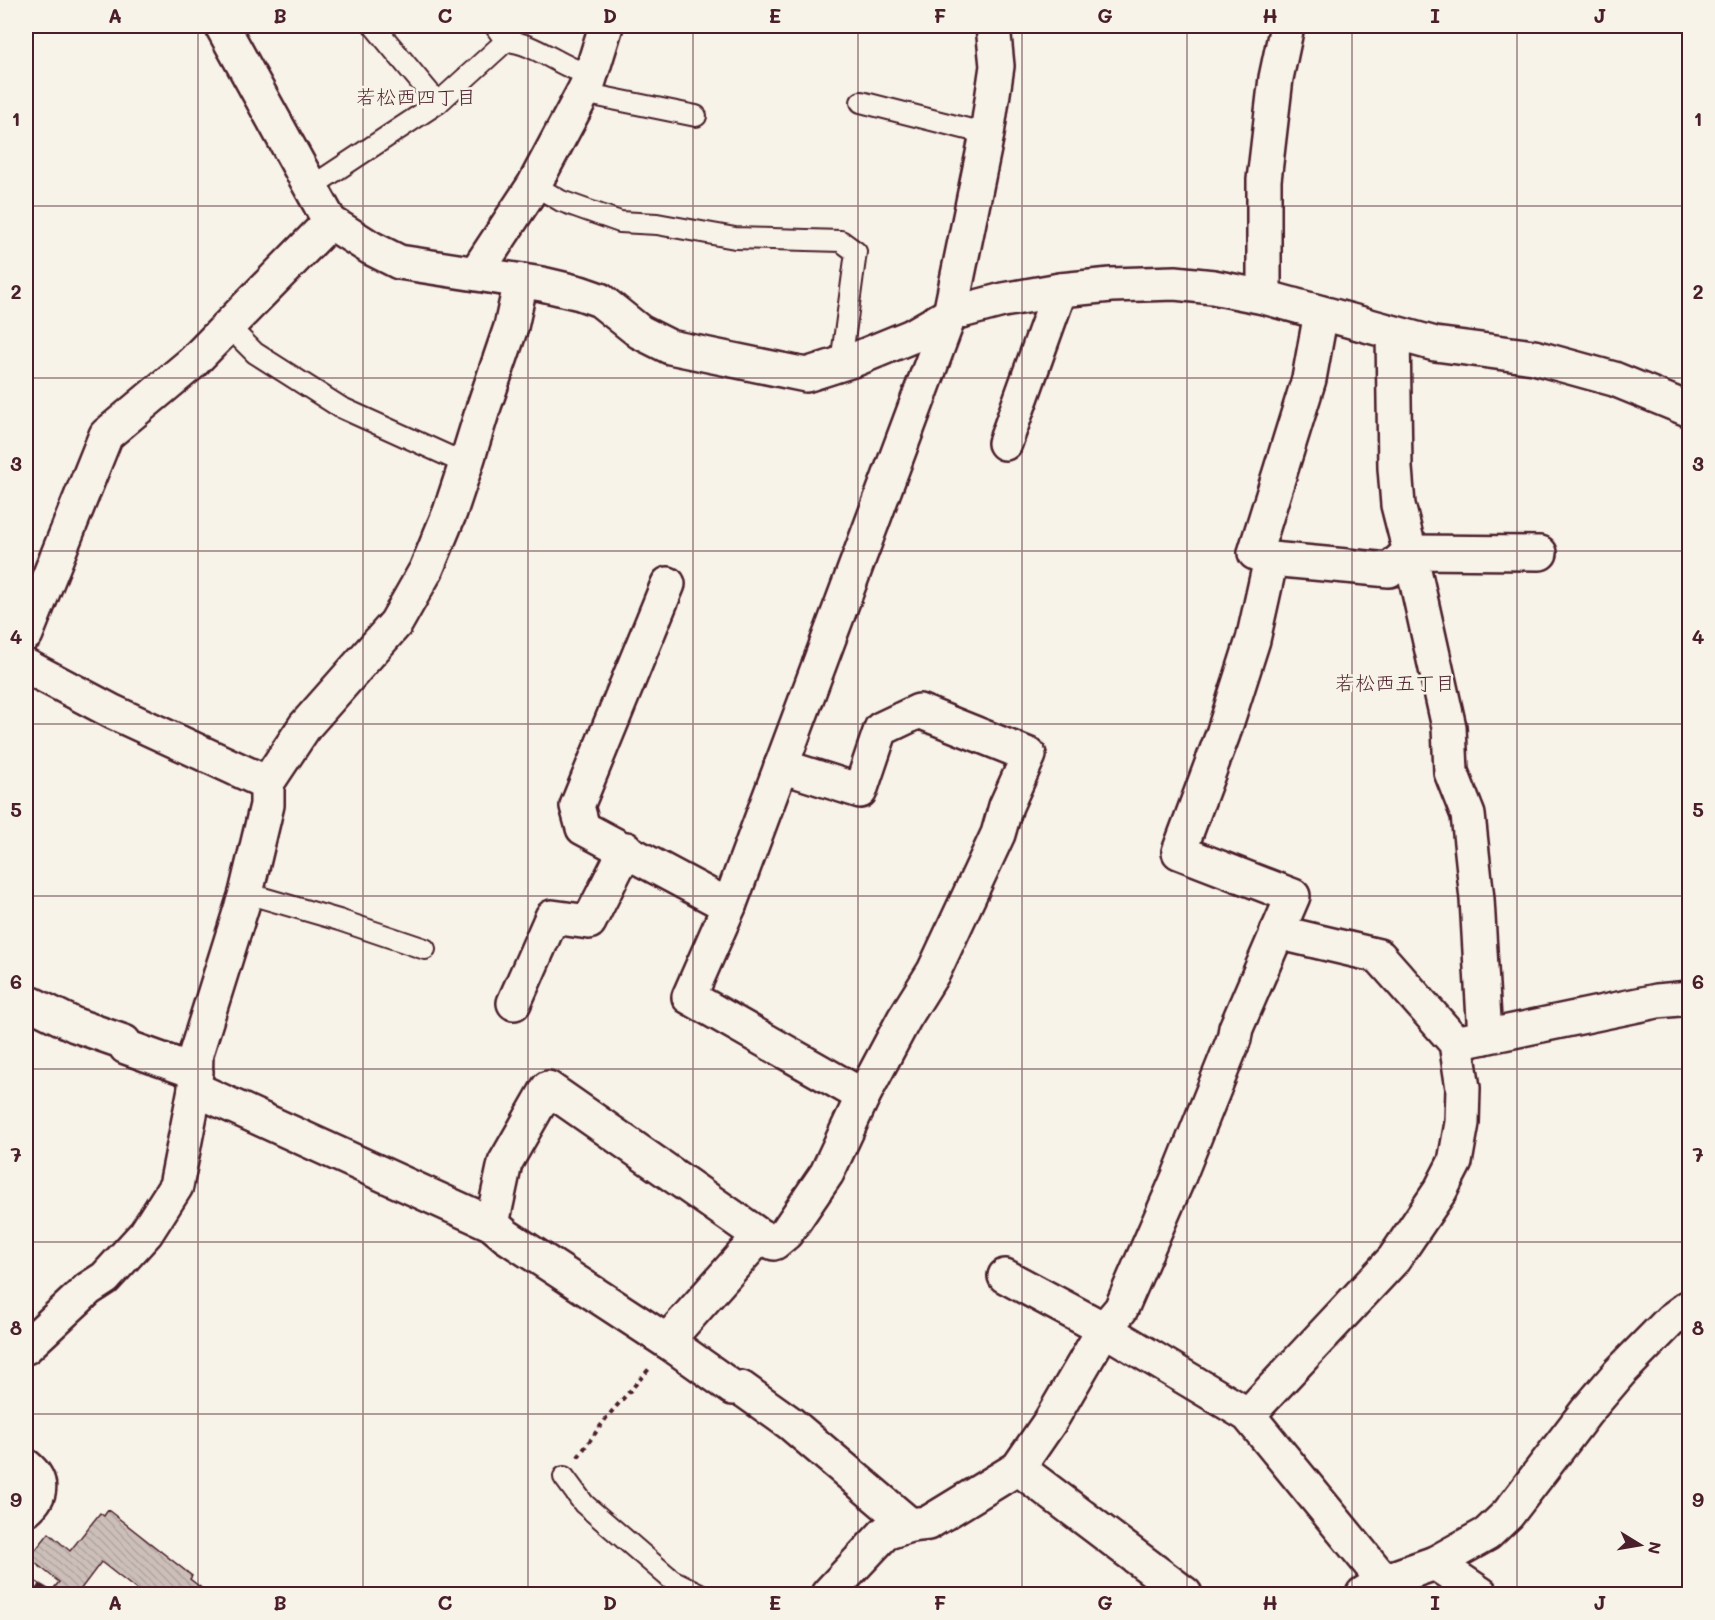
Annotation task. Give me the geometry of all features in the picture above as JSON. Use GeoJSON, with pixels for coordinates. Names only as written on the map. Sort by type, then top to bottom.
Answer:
{"type":"FeatureCollection","features":[{"type":"Feature","properties":{"kind":"street"},"geometry":{"type":"LineString","coordinates":[[222,26],[330,222],[371,248],[399,262],[521,281],[580,293],[600,300],[640,332],[670,347],[806,375],[856,359],[912,336],[950,314],[1003,300],[1060,290],[1111,285],[1175,283],[1213,286],[1264,297],[1435,344],[1534,357],[1614,379],[1689,410]]}},
{"type":"Feature","properties":{"kind":"street"},"geometry":{"type":"LineString","coordinates":[[476,273],[534,185],[587,84],[606,26]]}},
{"type":"Feature","properties":{"kind":"street"},"geometry":{"type":"LineString","coordinates":[[863,1096],[689,997],[729,906],[950,314],[987,134],[997,66],[993,26]]}},
{"type":"Feature","properties":{"kind":"street"},"geometry":{"type":"LineString","coordinates":[[1264,297],[1264,180],[1276,78],[1287,26]]}},
{"type":"Feature","properties":{"kind":"street"},"geometry":{"type":"LineString","coordinates":[[26,634],[106,435],[192,363],[330,222]]}},
{"type":"Feature","properties":{"kind":"street"},"geometry":{"type":"LineString","coordinates":[[26,1347],[88,1289],[105,1278],[146,1233],[176,1186],[195,1081],[196,1053],[246,893],[267,805],[267,783],[305,726],[396,623],[426,570],[450,512],[466,464],[511,327],[521,281]]}},
{"type":"Feature","properties":{"kind":"street"},"geometry":{"type":"LineString","coordinates":[[1005,443],[1060,290]]}},
{"type":"Feature","properties":{"kind":"street"},"geometry":{"type":"LineString","coordinates":[[1321,313],[1309,379],[1255,553],[1271,559],[1389,570],[1410,552],[1540,553]]}},
{"type":"Feature","properties":{"kind":"street"},"geometry":{"type":"LineString","coordinates":[[1248,1415],[1394,1259],[1440,1191],[1455,1162],[1462,1123],[1463,1088],[1471,1040],[1477,899],[1468,815],[1451,772],[1449,728],[1398,505],[1395,468],[1393,333]]}},
{"type":"Feature","properties":{"kind":"street"},"geometry":{"type":"LineString","coordinates":[[828,1594],[885,1533],[928,1523],[1018,1468],[1051,1420],[1104,1329],[1121,1309],[1179,1176],[1230,1049],[1236,1028],[1293,896],[1179,852],[1223,734],[1253,640],[1271,559]]}},
{"type":"Feature","properties":{"kind":"street"},"geometry":{"type":"LineString","coordinates":[[668,584],[577,807],[583,828],[729,906]]}},
{"type":"Feature","properties":{"kind":"street"},"geometry":{"type":"LineString","coordinates":[[26,666],[113,712],[267,783]]}},
{"type":"Feature","properties":{"kind":"street"},"geometry":{"type":"LineString","coordinates":[[492,1224],[505,1163],[548,1088],[760,1236],[774,1243],[786,1233],[827,1173],[863,1096],[904,1019],[934,971],[998,834],[1006,806],[1029,755],[919,711],[881,729],[860,791],[781,766]]}},
{"type":"Feature","properties":{"kind":"street"},"geometry":{"type":"LineString","coordinates":[[514,1003],[552,917],[589,922],[626,849]]}},
{"type":"Feature","properties":{"kind":"street"},"geometry":{"type":"LineString","coordinates":[[1277,932],[1379,957],[1471,1040]]}},
{"type":"Feature","properties":{"kind":"street"},"geometry":{"type":"LineString","coordinates":[[1471,1040],[1657,1001],[1689,998]]}},
{"type":"Feature","properties":{"kind":"street"},"geometry":{"type":"LineString","coordinates":[[26,1001],[75,1025],[123,1042],[126,1047],[492,1224],[506,1236],[733,1388],[741,1388],[790,1423],[910,1526]]}},
{"type":"Feature","properties":{"kind":"street"},"geometry":{"type":"LineString","coordinates":[[669,1343],[760,1236]]}},
{"type":"Feature","properties":{"kind":"street"},"geometry":{"type":"LineString","coordinates":[[1005,1276],[1104,1329],[1248,1415],[1373,1588],[1436,1563],[1487,1534],[1508,1514],[1586,1412],[1620,1372],[1671,1320],[1689,1306]]}},
{"type":"Feature","properties":{"kind":"street"},"geometry":{"type":"LineString","coordinates":[[26,1466],[35,1474],[39,1486],[38,1496],[26,1509]]}},
{"type":"Feature","properties":{"kind":"street"},"geometry":{"type":"LineString","coordinates":[[1018,1468],[1185,1594]]}},
{"type":"Feature","properties":{"kind":"street"},"geometry":{"type":"LineString","coordinates":[[1436,1563],[1481,1594]]}},
{"type":"Feature","properties":{"kind":"lane"},"geometry":{"type":"LineString","coordinates":[[374,26],[438,103]]}},
{"type":"Feature","properties":{"kind":"lane"},"geometry":{"type":"LineString","coordinates":[[312,187],[438,103],[501,33],[513,41],[580,72],[587,84],[696,116]]}},
{"type":"Feature","properties":{"kind":"lane"},"geometry":{"type":"LineString","coordinates":[[861,102],[987,134]]}},
{"type":"Feature","properties":{"kind":"lane"},"geometry":{"type":"LineString","coordinates":[[534,185],[561,201],[620,222],[657,224],[735,238],[841,241],[856,252],[841,363]]}},
{"type":"Feature","properties":{"kind":"lane"},"geometry":{"type":"LineString","coordinates":[[228,326],[255,353],[340,407],[466,464]]}},
{"type":"Feature","properties":{"kind":"lane"},"geometry":{"type":"LineString","coordinates":[[246,893],[339,920],[424,949]]}},
{"type":"Feature","properties":{"kind":"lane"},"geometry":{"type":"LineString","coordinates":[[564,1477],[584,1504],[672,1580],[700,1594]]}},
{"type":"Feature","properties":{"kind":"path"},"geometry":{"type":"LineString","coordinates":[[564,1477],[607,1417],[669,1343]]}},
{"type":"Feature","properties":{"kind":"building"},"geometry":{"type":"Polygon","coordinates":[[[108,1510],[192,1576],[190,1579],[209,1594],[142,1594],[101,1562],[77,1594],[49,1594],[59,1582],[29,1558],[49,1533],[70,1551],[100,1513],[104,1516],[108,1510]]]}},
{"type":"Feature","properties":{"kind":"railway"},"geometry":{"type":"LineString","coordinates":[[26,1579],[51,1594]]}},
{"type":"Feature","properties":{"kind":"district","name":"若松西四丁目"},"geometry":{"type":"Point","coordinates":[416,97]}},
{"type":"Feature","properties":{"kind":"district","name":"若松西五丁目"},"geometry":{"type":"Point","coordinates":[1395,683]}}]}
